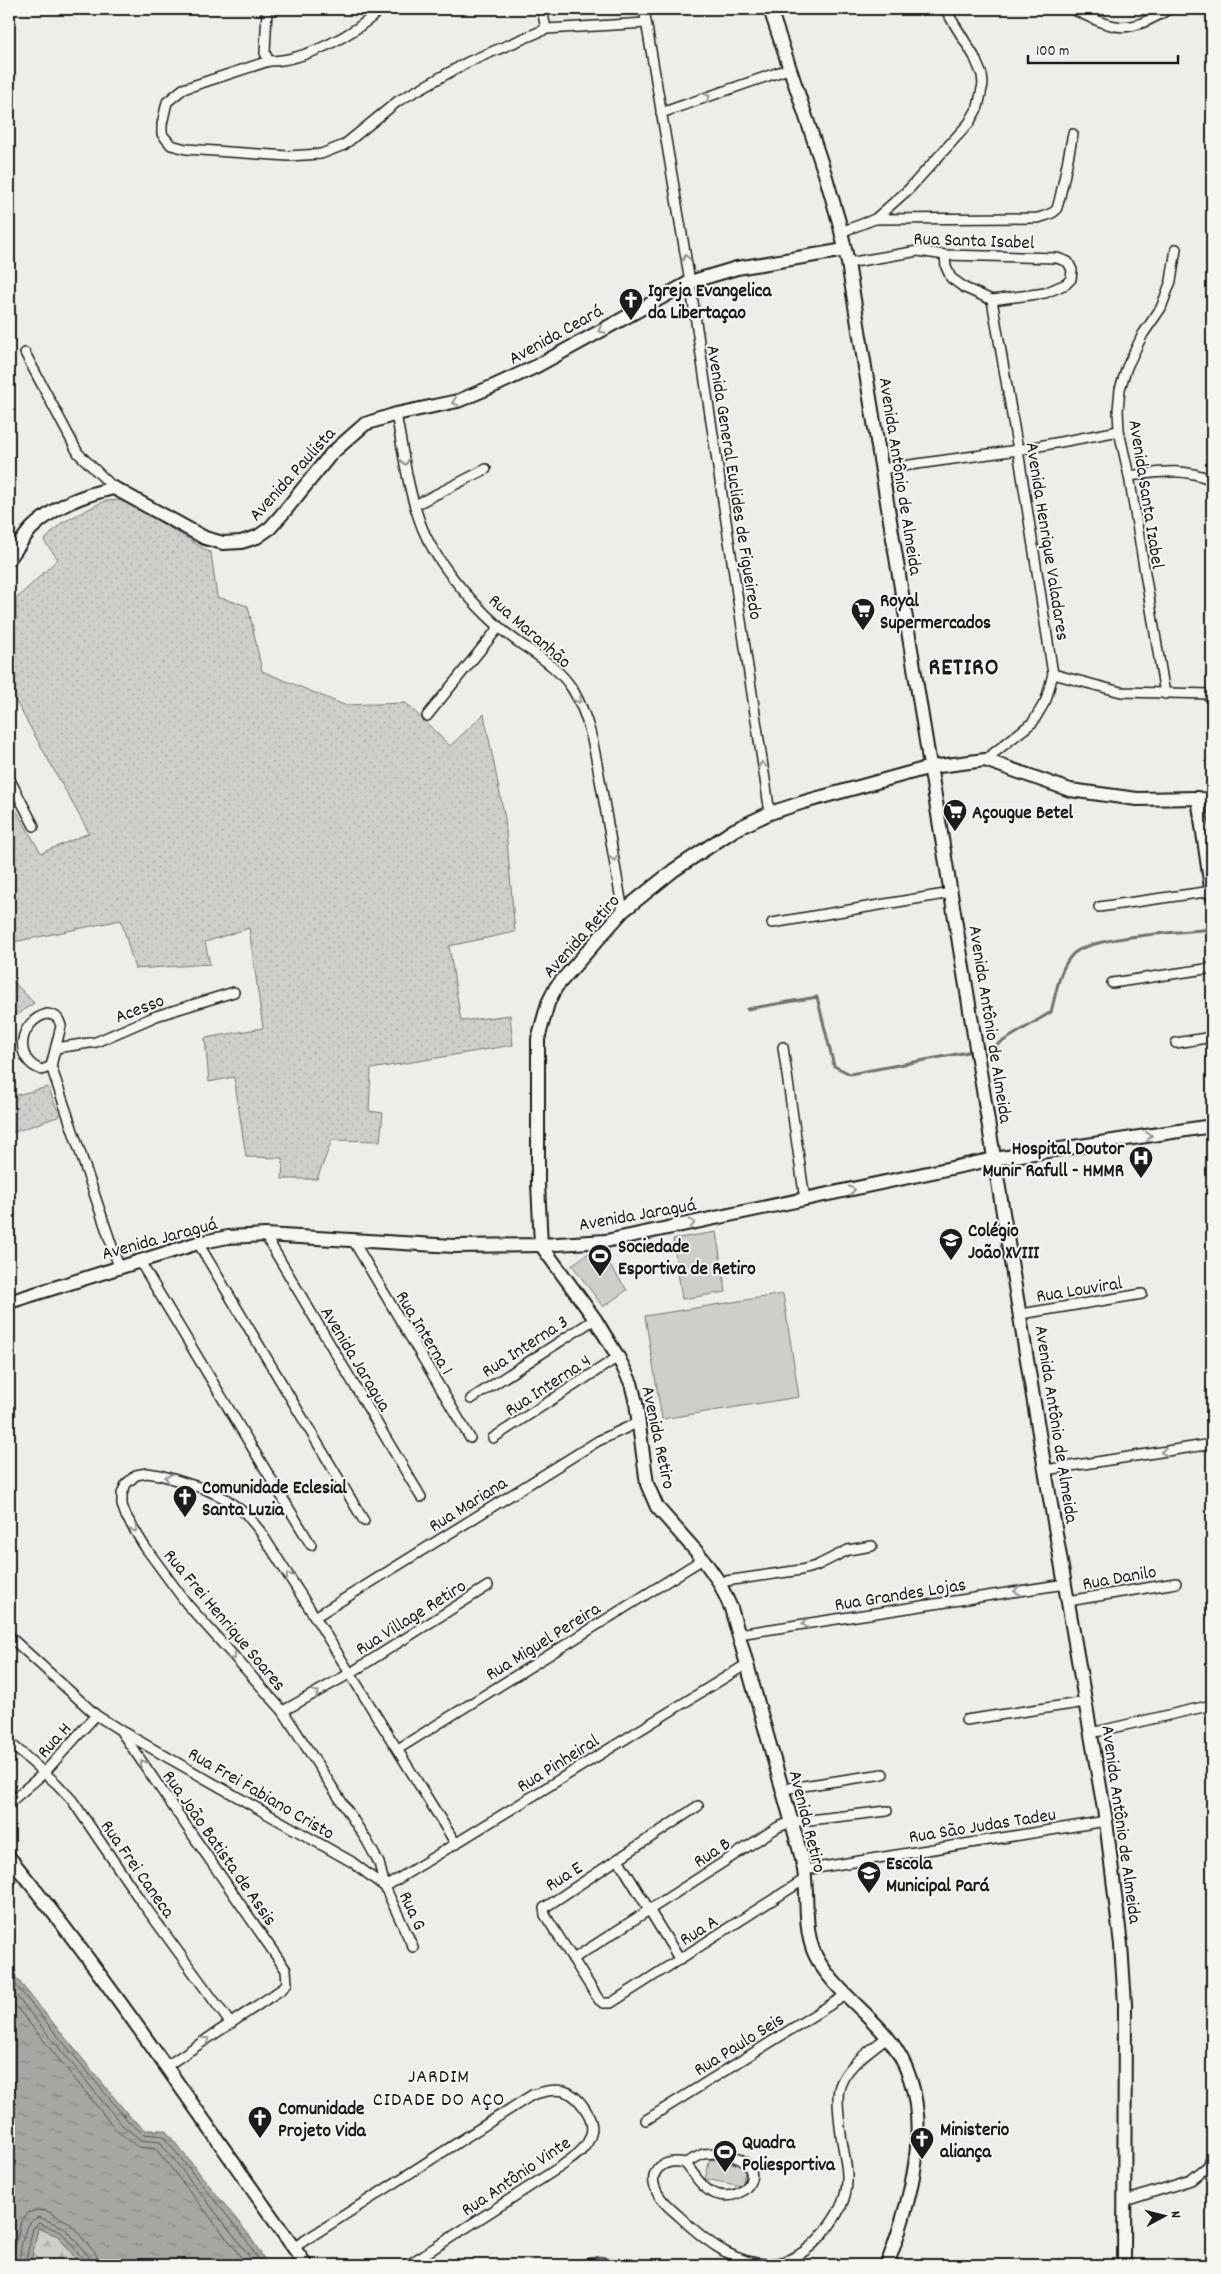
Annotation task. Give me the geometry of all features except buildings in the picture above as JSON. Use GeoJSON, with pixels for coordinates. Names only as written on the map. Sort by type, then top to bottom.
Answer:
{"type":"FeatureCollection","features":[{"type":"Feature","properties":{"kind":"street"},"geometry":{"type":"LineString","coordinates":[[267,9],[267,57]]}},
{"type":"Feature","properties":{"kind":"street"},"geometry":{"type":"LineString","coordinates":[[381,9],[341,38],[282,61],[267,57],[183,89],[167,102],[162,124],[162,134],[171,144],[186,149],[288,156],[321,154],[344,145],[398,101],[460,66],[546,29],[646,23]]}},
{"type":"Feature","properties":{"kind":"street"},"geometry":{"type":"LineString","coordinates":[[542,9],[546,29]]}},
{"type":"Feature","properties":{"kind":"street","name":"Avenida General Euclides de Figueiredo"},"geometry":{"type":"LineString","coordinates":[[644,9],[690,282],[770,813]]}},
{"type":"Feature","properties":{"kind":"street","name":"Avenida Antônio de Almeida"},"geometry":{"type":"LineString","coordinates":[[770,9],[825,174],[848,263],[1045,1470],[1106,1821],[1121,1945],[1125,2004],[1124,2265]]}},
{"type":"Feature","properties":{"kind":"street"},"geometry":{"type":"LineString","coordinates":[[841,232],[875,218],[909,189],[969,123],[978,107],[983,84],[982,75],[974,56],[945,9]]}},
{"type":"Feature","properties":{"kind":"street"},"geometry":{"type":"LineString","coordinates":[[1072,9],[1110,26],[1124,28],[1140,24],[1169,9]]}},
{"type":"Feature","properties":{"kind":"street"},"geometry":{"type":"LineString","coordinates":[[661,113],[791,68]]}},
{"type":"Feature","properties":{"kind":"street"},"geometry":{"type":"LineString","coordinates":[[875,218],[1038,218],[1051,214],[1057,209],[1060,201],[1064,169],[1073,134]]}},
{"type":"Feature","properties":{"kind":"street","name":"Avenida Ceará"},"geometry":{"type":"LineString","coordinates":[[396,414],[458,401],[496,386],[535,367],[690,282],[737,268],[845,250]]}},
{"type":"Feature","properties":{"kind":"street","name":"Avenida Santa Izabel"},"geometry":{"type":"LineString","coordinates":[[1164,694],[1129,476],[1119,431],[1120,389],[1127,367],[1142,334],[1161,308],[1171,281],[1176,250]]}},
{"type":"Feature","properties":{"kind":"street","name":"Rua Santa Isabel"},"geometry":{"type":"LineString","coordinates":[[848,263],[918,251],[945,255],[1058,258],[1068,262],[1072,270],[1066,284],[1045,293],[992,300]]}},
{"type":"Feature","properties":{"kind":"street"},"geometry":{"type":"LineString","coordinates":[[945,255],[946,267],[951,278],[965,288],[992,300]]}},
{"type":"Feature","properties":{"kind":"street","name":"Avenida Henrique Valadares"},"geometry":{"type":"LineString","coordinates":[[985,760],[1033,722],[1046,700],[1053,674],[1018,450],[992,300]]}},
{"type":"Feature","properties":{"kind":"street"},"geometry":{"type":"LineString","coordinates":[[25,353],[78,453],[114,488]]}},
{"type":"Feature","properties":{"kind":"street","name":"Avenida Paulista"},"geometry":{"type":"LineString","coordinates":[[114,488],[205,538],[223,543],[241,542],[257,537],[270,528],[331,454],[348,437],[365,424],[396,414]]}},
{"type":"Feature","properties":{"kind":"street","name":"Rua Maranhão"},"geometry":{"type":"LineString","coordinates":[[396,414],[415,505],[429,542],[442,562],[471,598],[499,627],[553,666],[572,688],[579,701],[589,730],[596,762],[623,911]]}},
{"type":"Feature","properties":{"kind":"street"},"geometry":{"type":"LineString","coordinates":[[881,469],[1018,450],[1119,431]]}},
{"type":"Feature","properties":{"kind":"street"},"geometry":{"type":"LineString","coordinates":[[415,505],[486,468]]}},
{"type":"Feature","properties":{"kind":"street"},"geometry":{"type":"LineString","coordinates":[[1129,476],[1180,470],[1195,473],[1212,480]]}},
{"type":"Feature","properties":{"kind":"street"},"geometry":{"type":"LineString","coordinates":[[9,559],[32,529],[55,509],[79,497],[114,488]]}},
{"type":"Feature","properties":{"kind":"street"},"geometry":{"type":"LineString","coordinates":[[427,716],[499,627]]}},
{"type":"Feature","properties":{"kind":"street"},"geometry":{"type":"LineString","coordinates":[[1053,674],[1121,692],[1212,694]]}},
{"type":"Feature","properties":{"kind":"street"},"geometry":{"type":"LineString","coordinates":[[985,760],[1070,790],[1138,800],[1212,797]]}},
{"type":"Feature","properties":{"kind":"street","name":"Avenida Retiro"},"geometry":{"type":"LineString","coordinates":[[887,2265],[907,2203],[914,2166],[918,2130],[915,2096],[908,2072],[897,2050],[887,2036],[846,1995],[819,1962],[811,1944],[807,1923],[804,1874],[792,1822],[731,1608],[719,1582],[703,1559],[666,1520],[651,1496],[643,1462],[639,1422],[630,1384],[618,1357],[595,1319],[541,1245],[537,1105],[538,1039],[548,1003],[556,987],[623,911],[674,870],[734,830],[770,813],[931,767],[985,760]]}},
{"type":"Feature","properties":{"kind":"street"},"geometry":{"type":"LineString","coordinates":[[9,778],[34,826]]}},
{"type":"Feature","properties":{"kind":"street"},"geometry":{"type":"LineString","coordinates":[[1099,907],[1212,893],[1198,798]]}},
{"type":"Feature","properties":{"kind":"street"},"geometry":{"type":"LineString","coordinates":[[772,923],[951,893]]}},
{"type":"Feature","properties":{"kind":"street"},"geometry":{"type":"LineString","coordinates":[[1112,983],[1212,968]]}},
{"type":"Feature","properties":{"kind":"street","name":"Acesso"},"geometry":{"type":"LineString","coordinates":[[56,1048],[96,1042],[156,1016],[234,992]]}},
{"type":"Feature","properties":{"kind":"street"},"geometry":{"type":"LineString","coordinates":[[55,1015],[61,1026],[56,1048],[51,1066],[47,1070],[36,1068],[24,1053],[23,1041],[26,1028],[40,1016],[55,1015]]}},
{"type":"Feature","properties":{"kind":"street"},"geometry":{"type":"LineString","coordinates":[[1176,1043],[1212,1037]]}},
{"type":"Feature","properties":{"kind":"street"},"geometry":{"type":"LineString","coordinates":[[784,1047],[805,1200]]}},
{"type":"Feature","properties":{"kind":"street"},"geometry":{"type":"LineString","coordinates":[[51,1066],[118,1267]]}},
{"type":"Feature","properties":{"kind":"street","name":"Avenida Jaraguá"},"geometry":{"type":"LineString","coordinates":[[9,1302],[139,1260],[198,1243],[228,1237],[265,1235],[354,1242],[454,1246],[541,1245],[606,1241],[994,1159],[1212,1126]]}},
{"type":"Feature","properties":{"kind":"street","name":"Avenida Jaragua"},"geometry":{"type":"LineString","coordinates":[[265,1235],[421,1497]]}},
{"type":"Feature","properties":{"kind":"street","name":"Rua Interna 1"},"geometry":{"type":"LineString","coordinates":[[354,1242],[470,1438]]}},
{"type":"Feature","properties":{"kind":"street"},"geometry":{"type":"LineString","coordinates":[[198,1243],[364,1521]]}},
{"type":"Feature","properties":{"kind":"street"},"geometry":{"type":"LineString","coordinates":[[139,1260],[311,1545]]}},
{"type":"Feature","properties":{"kind":"street","name":"Rua Louviral"},"geometry":{"type":"LineString","coordinates":[[1021,1314],[1142,1294]]}},
{"type":"Feature","properties":{"kind":"street","name":"Rua Interna 3"},"geometry":{"type":"LineString","coordinates":[[470,1399],[595,1319]]}},
{"type":"Feature","properties":{"kind":"street","name":"Rua Interna 4"},"geometry":{"type":"LineString","coordinates":[[493,1438],[618,1357]]}},
{"type":"Feature","properties":{"kind":"street","name":"Rua Mariana"},"geometry":{"type":"LineString","coordinates":[[315,1617],[598,1441],[639,1422]]}},
{"type":"Feature","properties":{"kind":"street"},"geometry":{"type":"LineString","coordinates":[[1045,1470],[1212,1444]]}},
{"type":"Feature","properties":{"kind":"street","name":"Rua Frei Henrique Soares"},"geometry":{"type":"LineString","coordinates":[[385,1888],[378,1864],[367,1842],[284,1711],[187,1604],[145,1547],[126,1516],[122,1504],[122,1494],[126,1484],[136,1475],[147,1473],[205,1489],[226,1499],[246,1514],[260,1531],[315,1617],[456,1844]]}},
{"type":"Feature","properties":{"kind":"street"},"geometry":{"type":"LineString","coordinates":[[719,1582],[800,1570],[816,1566],[848,1550],[872,1546]]}},
{"type":"Feature","properties":{"kind":"street","name":"Rua Miguel Pereira"},"geometry":{"type":"LineString","coordinates":[[398,1749],[703,1559]]}},
{"type":"Feature","properties":{"kind":"street","name":"Rua Danilo"},"geometry":{"type":"LineString","coordinates":[[1068,1601],[1176,1583]]}},
{"type":"Feature","properties":{"kind":"street","name":"Rua Grandes Lojas"},"geometry":{"type":"LineString","coordinates":[[739,1634],[1065,1584]]}},
{"type":"Feature","properties":{"kind":"street","name":"Rua Village Retiro"},"geometry":{"type":"LineString","coordinates":[[284,1711],[349,1674],[488,1586]]}},
{"type":"Feature","properties":{"kind":"street","name":"Rua João Batista de Assis"},"geometry":{"type":"LineString","coordinates":[[9,1636],[96,1715],[120,1730],[286,1970],[287,1983],[282,1989],[165,2067]]}},
{"type":"Feature","properties":{"kind":"street","name":"Rua Pinheiral"},"geometry":{"type":"LineString","coordinates":[[385,1888],[746,1664]]}},
{"type":"Feature","properties":{"kind":"street"},"geometry":{"type":"LineString","coordinates":[[966,1720],[1086,1702]]}},
{"type":"Feature","properties":{"kind":"street"},"geometry":{"type":"LineString","coordinates":[[1091,1733],[1200,1706],[1212,1705]]}},
{"type":"Feature","properties":{"kind":"street","name":"Rua H"},"geometry":{"type":"LineString","coordinates":[[9,1803],[44,1773],[96,1715]]}},
{"type":"Feature","properties":{"kind":"street","name":"Rua Frei Fabiano Cristo"},"geometry":{"type":"LineString","coordinates":[[120,1730],[352,1862],[385,1888]]}},
{"type":"Feature","properties":{"kind":"street","name":"Rua Frei Caneca"},"geometry":{"type":"LineString","coordinates":[[9,1742],[72,1800],[138,1897],[230,2024]]}},
{"type":"Feature","properties":{"kind":"street"},"geometry":{"type":"LineString","coordinates":[[783,1789],[883,1774]]}},
{"type":"Feature","properties":{"kind":"street","name":"Rua E"},"geometry":{"type":"LineString","coordinates":[[607,2004],[599,2000],[545,1915],[544,1908],[698,1806]]}},
{"type":"Feature","properties":{"kind":"street"},"geometry":{"type":"LineString","coordinates":[[792,1822],[887,1811]]}},
{"type":"Feature","properties":{"kind":"street","name":"Rua São Judas Tadeu"},"geometry":{"type":"LineString","coordinates":[[804,1874],[1106,1821]]}},
{"type":"Feature","properties":{"kind":"street","name":"Rua B"},"geometry":{"type":"LineString","coordinates":[[573,1959],[778,1827],[792,1822]]}},
{"type":"Feature","properties":{"kind":"street"},"geometry":{"type":"LineString","coordinates":[[9,1857],[42,1897],[306,2265]]}},
{"type":"Feature","properties":{"kind":"street"},"geometry":{"type":"LineString","coordinates":[[618,1859],[680,1960]]}},
{"type":"Feature","properties":{"kind":"street","name":"Rua A"},"geometry":{"type":"LineString","coordinates":[[607,2004],[680,1960],[804,1874]]}},
{"type":"Feature","properties":{"kind":"street","name":"Rua G"},"geometry":{"type":"LineString","coordinates":[[385,1888],[413,1947]]}},
{"type":"Feature","properties":{"kind":"street","name":"Rua Paulo Seis"},"geometry":{"type":"LineString","coordinates":[[646,2120],[846,1995]]}},
{"type":"Feature","properties":{"kind":"street"},"geometry":{"type":"LineString","coordinates":[[685,2163],[702,2185],[711,2192],[723,2196],[740,2193],[748,2185],[751,2178],[751,2169],[748,2163],[741,2158],[728,2154],[703,2154],[685,2163],[671,2161],[660,2166],[654,2177],[657,2193],[683,2220],[712,2243],[740,2258],[762,2264],[784,2261],[806,2250],[827,2229],[844,2201],[847,2166],[839,2123],[839,2090],[848,2071],[887,2036]]}},
{"type":"Feature","properties":{"kind":"street","name":"Rua Antônio Vinte"},"geometry":{"type":"LineString","coordinates":[[293,2248],[532,2095],[555,2090],[568,2091],[581,2102],[590,2117],[592,2132],[582,2151],[564,2166],[408,2265]]}},
{"type":"Feature","properties":{"kind":"street"},"geometry":{"type":"LineString","coordinates":[[1125,2201],[1192,2180],[1208,2166],[1212,2155]]}},
{"type":"Feature","properties":{"kind":"street"},"geometry":{"type":"LineString","coordinates":[[581,2265],[600,2262],[614,2265]]}},
{"type":"Feature","properties":{"kind":"green space"},"geometry":{"type":"Polygon","coordinates":[[[124,500],[211,553],[217,597],[248,606],[262,671],[344,705],[406,703],[450,746],[484,714],[505,819],[515,932],[449,946],[461,1021],[510,1015],[513,1045],[371,1069],[369,1111],[383,1113],[380,1141],[332,1140],[317,1179],[282,1179],[283,1158],[246,1157],[234,1077],[209,1082],[205,1038],[263,1028],[249,928],[205,942],[210,964],[135,969],[121,920],[9,943],[9,798],[41,853],[89,833],[9,689],[9,625],[16,620],[16,599],[58,559],[44,541],[60,524],[104,501],[124,500]]]}},
{"type":"Feature","properties":{"kind":"green space"},"geometry":{"type":"Polygon","coordinates":[[[9,977],[34,1003],[16,1015],[9,1009],[9,977]]]}},
{"type":"Feature","properties":{"kind":"green space"},"geometry":{"type":"Polygon","coordinates":[[[48,1087],[60,1116],[9,1134],[9,1097],[48,1087]]]}},
{"type":"Feature","properties":{"kind":"green space"},"geometry":{"type":"Polygon","coordinates":[[[716,1232],[726,1292],[682,1299],[673,1239],[716,1232]]]}},
{"type":"Feature","properties":{"kind":"green space","name":"Sociedade Esportiva de Retiro"},"geometry":{"type":"Polygon","coordinates":[[[597,1247],[627,1290],[603,1307],[572,1265],[597,1247]]]}},
{"type":"Feature","properties":{"kind":"green space"},"geometry":{"type":"Polygon","coordinates":[[[783,1294],[799,1397],[662,1419],[645,1316],[783,1294]]]}},
{"type":"Feature","properties":{"kind":"green space","name":"Quadra Poliesportiva"},"geometry":{"type":"Polygon","coordinates":[[[710,2159],[746,2166],[742,2186],[705,2179],[710,2159]]]}},
{"type":"Feature","properties":{"kind":"green space"},"geometry":{"type":"Polygon","coordinates":[[[38,2228],[58,2236],[81,2265],[30,2265],[38,2228]]]}},
{"type":"Feature","properties":{"kind":"water"},"geometry":{"type":"Polygon","coordinates":[[[9,1969],[131,2118],[146,2130],[165,2130],[249,2235],[268,2265],[81,2265],[58,2236],[38,2228],[30,2265],[9,2265],[9,1969]]]}},
{"type":"Feature","properties":{"kind":"waterway"},"geometry":{"type":"LineString","coordinates":[[985,1048],[995,1046],[1051,1012],[1064,966],[1073,954],[1083,948],[1118,939],[1160,933],[1212,929]]}},
{"type":"Feature","properties":{"kind":"waterway"},"geometry":{"type":"LineString","coordinates":[[747,1009],[817,997],[834,1066],[850,1074],[968,1052]]}},
{"type":"Feature","properties":{"kind":"place","name":"Igreja Evangelica da Libertaçao"},"geometry":{"type":"Point","coordinates":[631,321]}},
{"type":"Feature","properties":{"kind":"place","name":"Royal Supermercados"},"geometry":{"type":"Point","coordinates":[863,631]}},
{"type":"Feature","properties":{"kind":"place","name":"Açougue Betel"},"geometry":{"type":"Point","coordinates":[955,832]}},
{"type":"Feature","properties":{"kind":"place","name":"Hospital Doutor Munir Rafull - HMMR"},"geometry":{"type":"Point","coordinates":[1141,1179]}},
{"type":"Feature","properties":{"kind":"place","name":"Colégio João XVIII"},"geometry":{"type":"Point","coordinates":[951,1261]}},
{"type":"Feature","properties":{"kind":"place","name":"Sociedade Esportiva de Retiro"},"geometry":{"type":"Point","coordinates":[600,1277]}},
{"type":"Feature","properties":{"kind":"place","name":"Comunidade Eclesial Santa Luzia"},"geometry":{"type":"Point","coordinates":[185,1518]}},
{"type":"Feature","properties":{"kind":"place","name":"Escola Municipal Pará"},"geometry":{"type":"Point","coordinates":[869,1894]}},
{"type":"Feature","properties":{"kind":"place","name":"Comunidade Projeto Vida"},"geometry":{"type":"Point","coordinates":[260,2139]}},
{"type":"Feature","properties":{"kind":"place","name":"Ministerio aliança"},"geometry":{"type":"Point","coordinates":[922,2160]}},
{"type":"Feature","properties":{"kind":"place","name":"Quadra Poliesportiva"},"geometry":{"type":"Point","coordinates":[725,2173]}},
{"type":"Feature","properties":{"kind":"district","name":"RETIRO"},"geometry":{"type":"Point","coordinates":[964,666]}},
{"type":"Feature","properties":{"kind":"district","name":"JARDIM CIDADE DO AÇO"},"geometry":{"type":"Point","coordinates":[439,2086]}}]}
